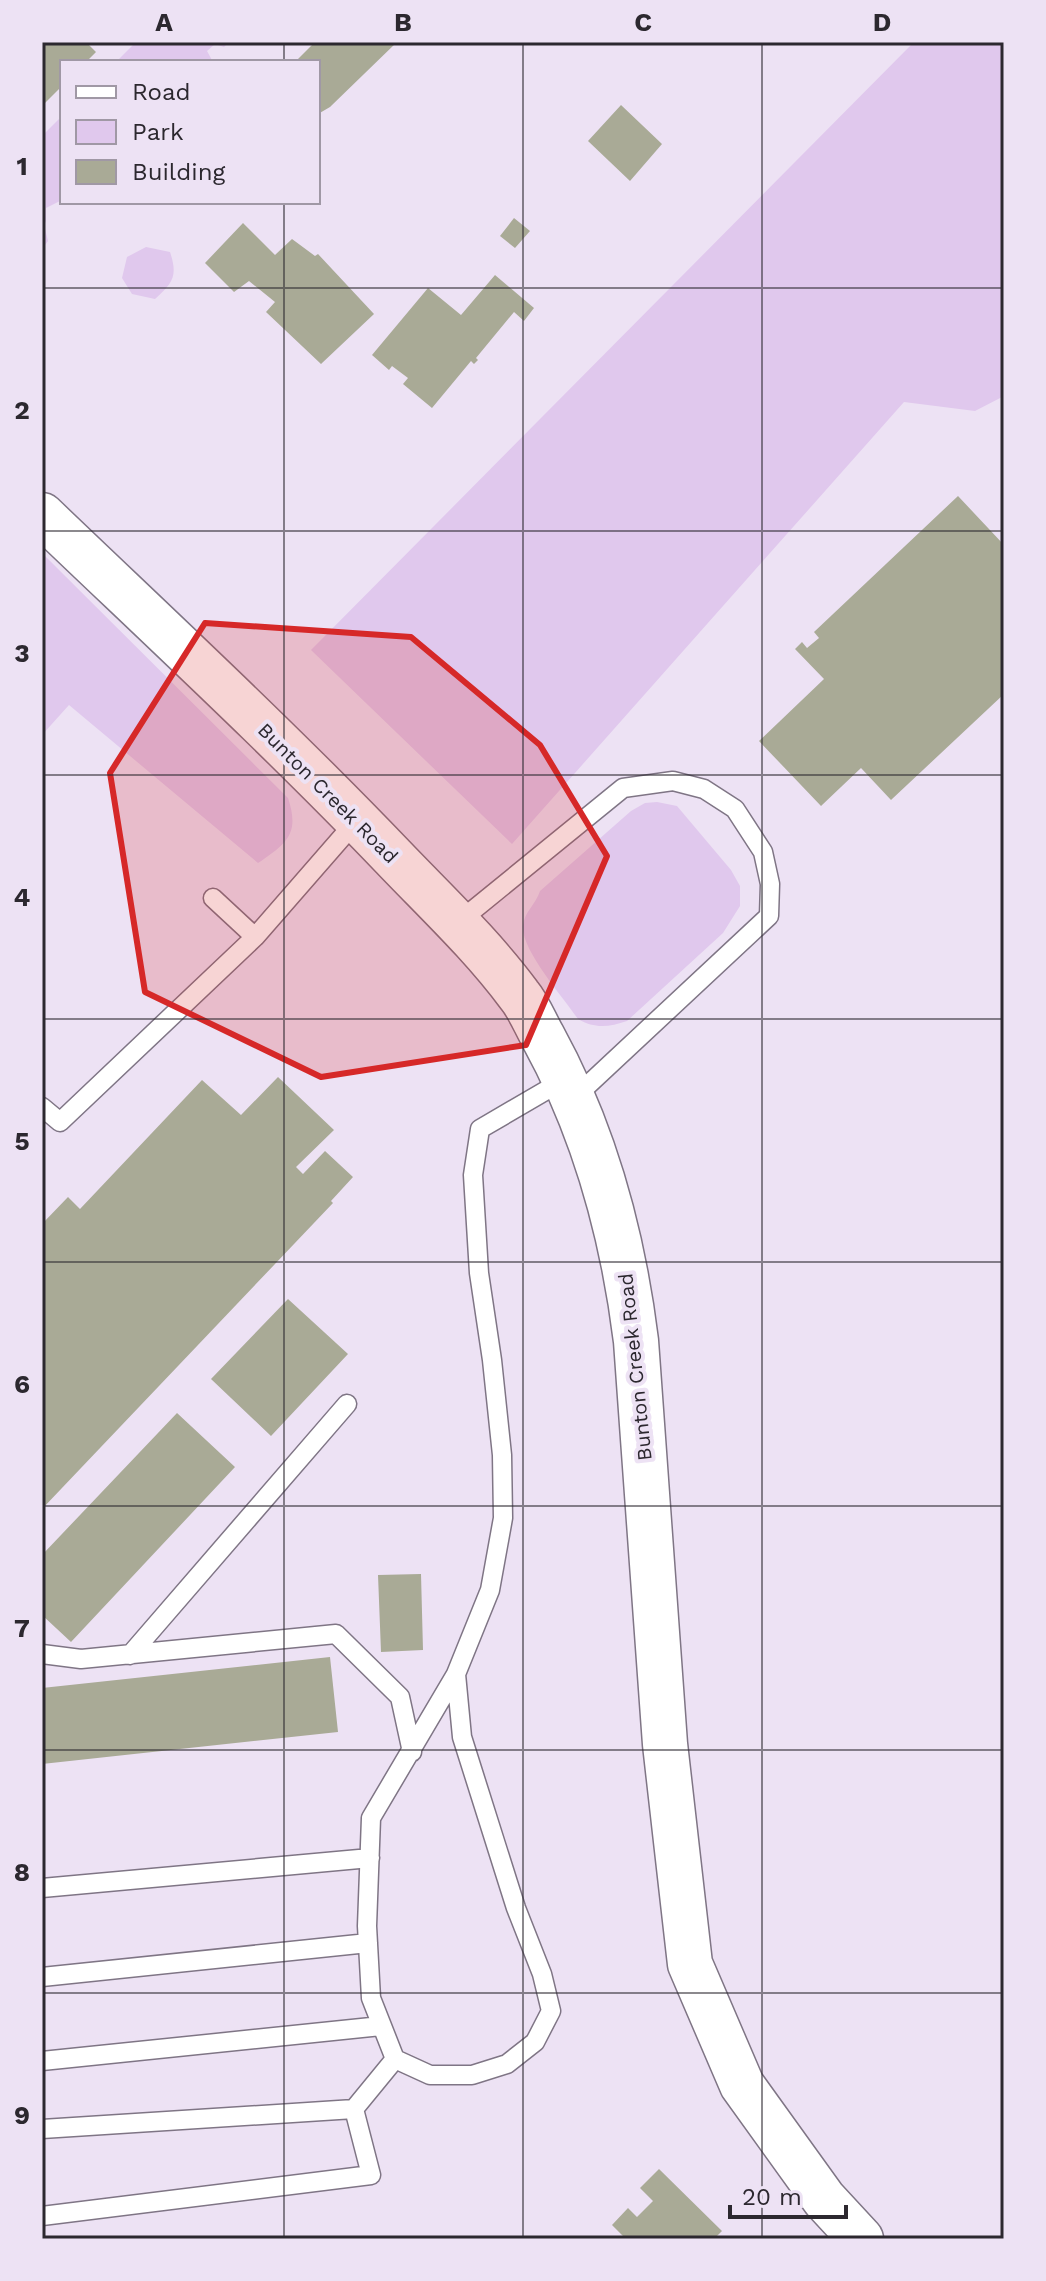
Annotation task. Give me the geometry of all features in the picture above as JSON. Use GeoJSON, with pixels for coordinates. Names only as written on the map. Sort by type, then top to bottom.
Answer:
{"type":"FeatureCollection","features":[{"type":"Feature","properties":{"kind":"street","name":"Bunton Creek Road"},"geometry":{"type":"LineString","coordinates":[[42,515],[357,820],[456,924],[520,996],[569,1089],[603,1184],[628,1277],[636,1341],[665,1744],[690,1964],[742,2085],[824,2199],[861,2239]]}},
{"type":"Feature","properties":{"kind":"lane"},"geometry":{"type":"LineString","coordinates":[[456,924],[623,788],[673,781],[704,789],[735,809],[763,852],[770,884],[769,916],[569,1089],[480,1129],[473,1175],[479,1273],[502,1455],[503,1518],[490,1590],[456,1674],[371,1818],[368,1943],[371,1998],[395,2059],[430,2075],[472,2075],[507,2064],[535,2042],[551,2011],[542,1974],[516,1908],[462,1737],[456,1674]]}},
{"type":"Feature","properties":{"kind":"lane"},"geometry":{"type":"LineString","coordinates":[[42,1107],[60,1122],[255,937],[357,820]]}},
{"type":"Feature","properties":{"kind":"lane"},"geometry":{"type":"LineString","coordinates":[[213,898],[255,937]]}},
{"type":"Feature","properties":{"kind":"lane"},"geometry":{"type":"LineString","coordinates":[[130,1655],[347,1404]]}},
{"type":"Feature","properties":{"kind":"lane"},"geometry":{"type":"LineString","coordinates":[[42,1654],[81,1659],[336,1634],[400,1697],[412,1752]]}},
{"type":"Feature","properties":{"kind":"lane"},"geometry":{"type":"LineString","coordinates":[[42,1888],[370,1858]]}},
{"type":"Feature","properties":{"kind":"lane"},"geometry":{"type":"LineString","coordinates":[[42,1977],[368,1943]]}},
{"type":"Feature","properties":{"kind":"lane"},"geometry":{"type":"LineString","coordinates":[[42,2061],[381,2026]]}},
{"type":"Feature","properties":{"kind":"lane"},"geometry":{"type":"LineString","coordinates":[[42,2129],[354,2109],[395,2059]]}},
{"type":"Feature","properties":{"kind":"lane"},"geometry":{"type":"LineString","coordinates":[[42,2216],[371,2175],[354,2109]]}},
{"type":"Feature","properties":{"kind":"highlighted area"},"geometry":{"type":"Polygon","coordinates":[[[205,623],[411,637],[540,745],[607,856],[526,1045],[321,1077],[145,992],[110,773],[205,623]]]}},
{"type":"Feature","properties":{"kind":"green space"},"geometry":{"type":"Polygon","coordinates":[[[136,42],[229,42],[224,47],[215,44],[207,51],[212,60],[118,60],[136,42]]]}},
{"type":"Feature","properties":{"kind":"green space"},"geometry":{"type":"Polygon","coordinates":[[[914,42],[1004,42],[1004,396],[975,411],[904,402],[512,844],[311,650],[914,42]]]}},
{"type":"Feature","properties":{"kind":"green space"},"geometry":{"type":"Polygon","coordinates":[[[60,118],[60,201],[46,208],[44,225],[48,241],[42,249],[42,136],[60,118]]]}},
{"type":"Feature","properties":{"kind":"green space"},"geometry":{"type":"Polygon","coordinates":[[[146,247],[170,252],[174,267],[172,278],[155,299],[132,294],[122,278],[127,257],[146,247]]]}},
{"type":"Feature","properties":{"kind":"green space"},"geometry":{"type":"Polygon","coordinates":[[[42,553],[288,798],[291,829],[277,849],[258,863],[69,705],[42,735],[42,553]]]}},
{"type":"Feature","properties":{"kind":"green space"},"geometry":{"type":"Polygon","coordinates":[[[645,803],[677,806],[731,870],[740,886],[740,906],[723,933],[627,1021],[596,1026],[578,1019],[535,960],[524,935],[524,920],[540,891],[631,811],[645,803]]]}},
{"type":"Feature","properties":{"kind":"building"},"geometry":{"type":"Polygon","coordinates":[[[42,42],[86,42],[96,52],[88,60],[60,60],[60,88],[42,106],[42,42]]]}},
{"type":"Feature","properties":{"kind":"building"},"geometry":{"type":"Polygon","coordinates":[[[315,42],[397,42],[330,107],[320,113],[320,60],[297,60],[315,42]]]}},
{"type":"Feature","properties":{"kind":"building"},"geometry":{"type":"Polygon","coordinates":[[[621,105],[662,144],[630,181],[588,141],[621,105]]]}},
{"type":"Feature","properties":{"kind":"building"},"geometry":{"type":"Polygon","coordinates":[[[514,218],[530,231],[515,248],[500,236],[514,218]]]}},
{"type":"Feature","properties":{"kind":"building"},"geometry":{"type":"Polygon","coordinates":[[[243,223],[275,255],[292,239],[315,256],[318,254],[374,314],[321,364],[266,312],[275,302],[249,281],[234,292],[205,263],[243,223]]]}},
{"type":"Feature","properties":{"kind":"building"},"geometry":{"type":"Polygon","coordinates":[[[495,275],[534,308],[524,321],[514,312],[476,358],[478,360],[474,364],[471,361],[432,408],[403,384],[408,378],[392,366],[389,370],[372,355],[428,288],[461,315],[495,275]]]}},
{"type":"Feature","properties":{"kind":"building"},"geometry":{"type":"Polygon","coordinates":[[[958,496],[1004,545],[1004,694],[891,800],[861,768],[821,806],[759,741],[824,679],[795,649],[802,642],[807,648],[819,638],[814,632],[958,496]]]}},
{"type":"Feature","properties":{"kind":"building"},"geometry":{"type":"Polygon","coordinates":[[[278,1077],[334,1130],[296,1167],[303,1174],[325,1151],[353,1177],[331,1201],[333,1203],[42,1509],[42,1224],[68,1197],[80,1209],[202,1080],[241,1115],[278,1077]]]}},
{"type":"Feature","properties":{"kind":"building"},"geometry":{"type":"Polygon","coordinates":[[[288,1299],[348,1354],[271,1436],[211,1379],[288,1299]]]}},
{"type":"Feature","properties":{"kind":"building"},"geometry":{"type":"Polygon","coordinates":[[[177,1413],[235,1467],[71,1642],[42,1615],[42,1555],[177,1413]]]}},
{"type":"Feature","properties":{"kind":"building"},"geometry":{"type":"Polygon","coordinates":[[[421,1574],[423,1650],[381,1652],[378,1575],[421,1574]]]}},
{"type":"Feature","properties":{"kind":"building"},"geometry":{"type":"Polygon","coordinates":[[[330,1657],[338,1732],[42,1764],[42,1688],[330,1657]]]}},
{"type":"Feature","properties":{"kind":"building"},"geometry":{"type":"Polygon","coordinates":[[[659,2169],[722,2231],[714,2239],[626,2239],[612,2225],[628,2208],[637,2217],[653,2201],[640,2188],[659,2169]]]}}]}
